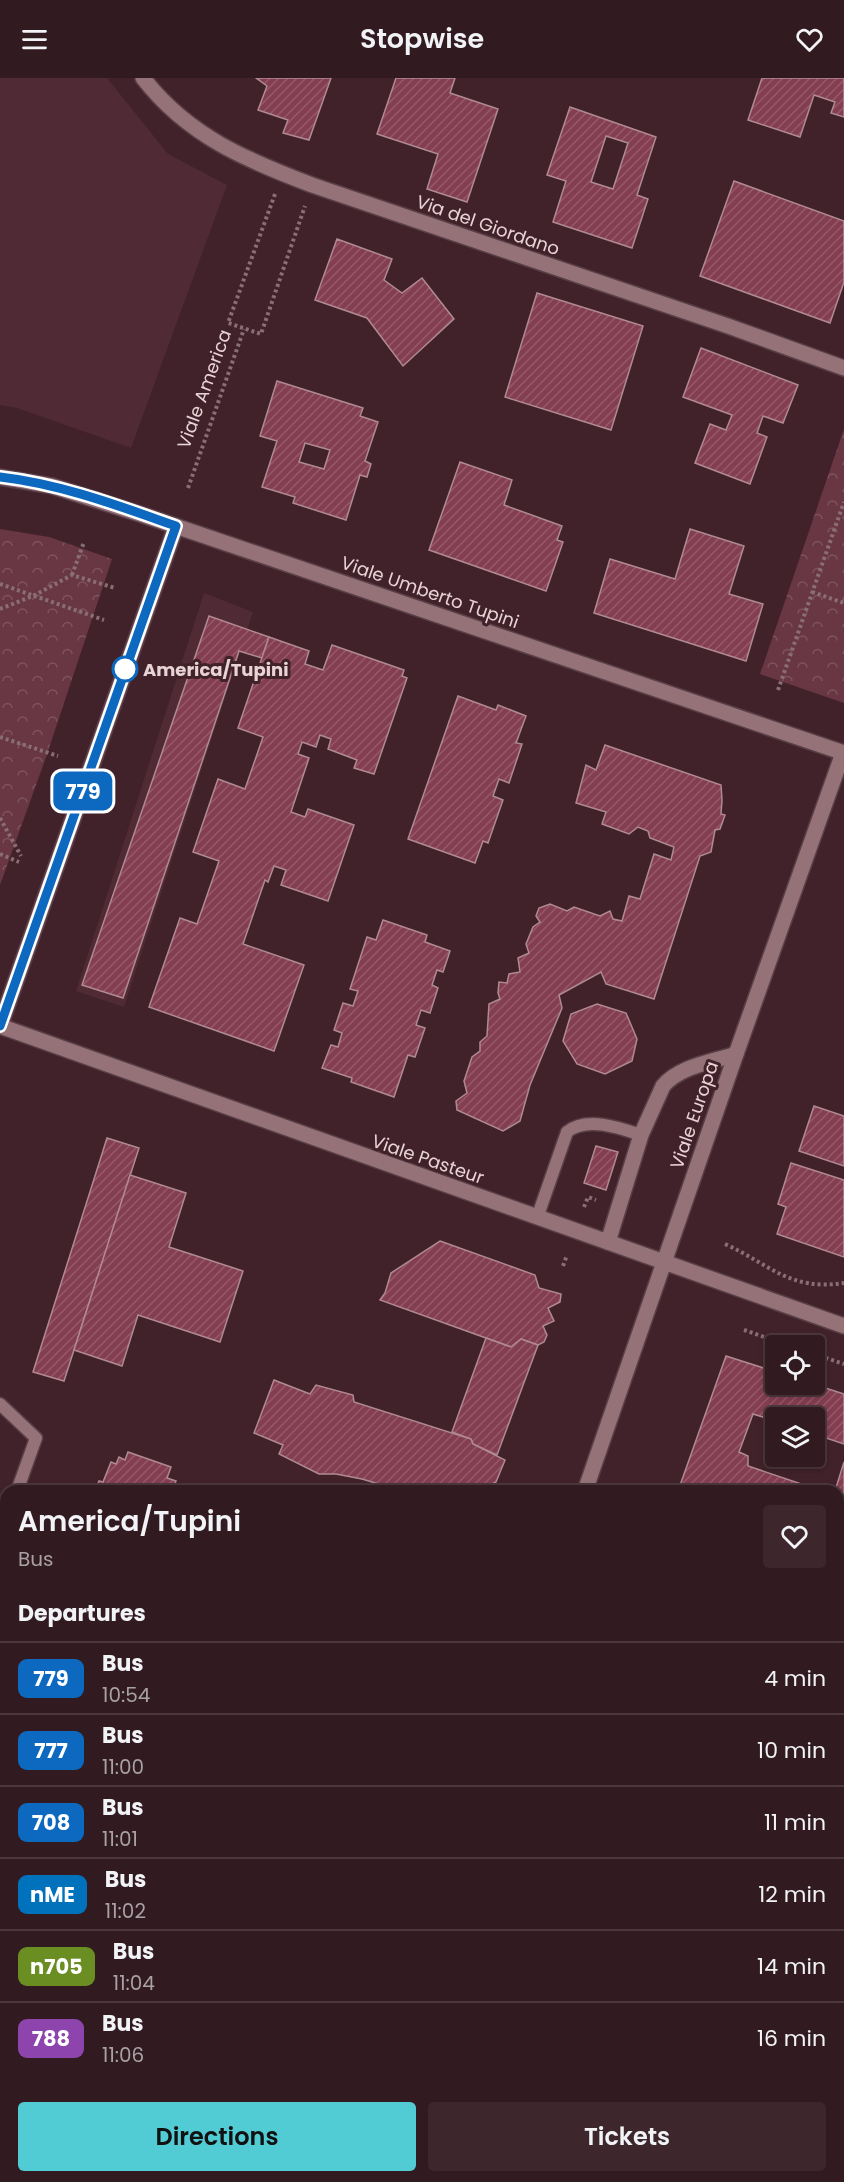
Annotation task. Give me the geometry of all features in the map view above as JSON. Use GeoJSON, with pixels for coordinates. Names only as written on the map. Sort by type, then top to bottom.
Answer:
{"type":"FeatureCollection","features":[{"type":"Feature","properties":{"kind":"street","name":"Via del Giordano"},"geometry":{"type":"LineString","coordinates":[[143,78],[174,112],[203,135],[246,159],[282,174],[717,322],[844,368]]}},
{"type":"Feature","properties":{"kind":"street","name":"Viale Umberto Tupini"},"geometry":{"type":"LineString","coordinates":[[0,477],[34,482],[80,494],[844,753]]}},
{"type":"Feature","properties":{"kind":"street"},"geometry":{"type":"LineString","coordinates":[[0,1026],[176,526]]}},
{"type":"Feature","properties":{"kind":"street","name":"Viale Europa"},"geometry":{"type":"LineString","coordinates":[[587,1485],[736,1054],[844,753]]}},
{"type":"Feature","properties":{"kind":"street","name":"Viale Pasteur"},"geometry":{"type":"LineString","coordinates":[[0,1026],[844,1326]]}},
{"type":"Feature","properties":{"kind":"street"},"geometry":{"type":"LineString","coordinates":[[608,1242],[641,1135],[658,1094],[668,1080],[682,1071],[736,1054]]}},
{"type":"Feature","properties":{"kind":"lane"},"geometry":{"type":"LineString","coordinates":[[537,1218],[567,1132],[571,1128],[607,1125],[641,1135]]}},
{"type":"Feature","properties":{"kind":"lane"},"geometry":{"type":"LineString","coordinates":[[0,1404],[36,1438],[19,1485]]}},
{"type":"Feature","properties":{"kind":"path"},"geometry":{"type":"LineString","coordinates":[[244,329],[228,323],[282,174]]}},
{"type":"Feature","properties":{"kind":"path","name":"Viale America"},"geometry":{"type":"LineString","coordinates":[[188,488],[244,329],[261,334],[312,185]]}},
{"type":"Feature","properties":{"kind":"path"},"geometry":{"type":"LineString","coordinates":[[778,690],[844,502]]}},
{"type":"Feature","properties":{"kind":"path"},"geometry":{"type":"LineString","coordinates":[[0,609],[33,596],[72,575],[84,542]]}},
{"type":"Feature","properties":{"kind":"path"},"geometry":{"type":"LineString","coordinates":[[72,575],[115,588]]}},
{"type":"Feature","properties":{"kind":"path"},"geometry":{"type":"LineString","coordinates":[[0,584],[104,620]]}},
{"type":"Feature","properties":{"kind":"path"},"geometry":{"type":"LineString","coordinates":[[812,592],[844,603]]}},
{"type":"Feature","properties":{"kind":"path"},"geometry":{"type":"LineString","coordinates":[[0,737],[58,756]]}},
{"type":"Feature","properties":{"kind":"path"},"geometry":{"type":"LineString","coordinates":[[0,819],[21,856]]}},
{"type":"Feature","properties":{"kind":"path"},"geometry":{"type":"LineString","coordinates":[[0,854],[19,862]]}},
{"type":"Feature","properties":{"kind":"path"},"geometry":{"type":"LineString","coordinates":[[584,1207],[588,1197]]}},
{"type":"Feature","properties":{"kind":"path"},"geometry":{"type":"LineString","coordinates":[[725,1244],[744,1252],[785,1278],[818,1286],[844,1283]]}},
{"type":"Feature","properties":{"kind":"path"},"geometry":{"type":"LineString","coordinates":[[563,1266],[567,1255]]}},
{"type":"Feature","properties":{"kind":"path"},"geometry":{"type":"LineString","coordinates":[[744,1330],[765,1337]]}},
{"type":"Feature","properties":{"kind":"path"},"geometry":{"type":"LineString","coordinates":[[825,1358],[844,1364]]}},
{"type":"Feature","properties":{"kind":"shaded area"},"geometry":{"type":"Polygon","coordinates":[[[0,78],[107,78],[168,154],[227,185],[131,448],[17,408],[0,405],[0,78]]]}},
{"type":"Feature","properties":{"kind":"shaded area"},"geometry":{"type":"Polygon","coordinates":[[[204,593],[253,612],[124,1007],[76,991],[204,593]]]}},
{"type":"Feature","properties":{"kind":"green space"},"geometry":{"type":"Polygon","coordinates":[[[844,429],[844,703],[760,674],[844,429]]]}},
{"type":"Feature","properties":{"kind":"green space"},"geometry":{"type":"Polygon","coordinates":[[[0,529],[49,537],[112,559],[45,760],[0,885],[0,529]]]}},
{"type":"Feature","properties":{"kind":"building"},"geometry":{"type":"Polygon","coordinates":[[[256,78],[331,78],[309,140],[283,133],[288,120],[258,110],[267,86],[256,78]]]}},
{"type":"Feature","properties":{"kind":"building"},"geometry":{"type":"Polygon","coordinates":[[[396,78],[455,78],[450,93],[498,109],[467,202],[427,189],[438,154],[377,134],[396,78]]]}},
{"type":"Feature","properties":{"kind":"building"},"geometry":{"type":"Polygon","coordinates":[[[762,78],[844,78],[844,117],[831,113],[835,102],[814,95],[800,137],[748,120],[762,78]]]}},
{"type":"Feature","properties":{"kind":"building"},"geometry":{"type":"Polygon","coordinates":[[[570,107],[656,137],[637,195],[648,199],[632,248],[553,222],[566,181],[547,175],[570,107]],[[606,136],[591,182],[613,189],[628,143],[606,136]]]}},
{"type":"Feature","properties":{"kind":"building"},"geometry":{"type":"Polygon","coordinates":[[[734,181],[844,221],[844,282],[830,323],[700,276],[734,181]]]}},
{"type":"Feature","properties":{"kind":"building"},"geometry":{"type":"Polygon","coordinates":[[[337,239],[392,259],[384,280],[402,293],[422,278],[454,319],[403,366],[367,318],[315,300],[337,239]]]}},
{"type":"Feature","properties":{"kind":"building"},"geometry":{"type":"Polygon","coordinates":[[[537,293],[643,326],[611,430],[505,397],[537,293]]]}},
{"type":"Feature","properties":{"kind":"building"},"geometry":{"type":"Polygon","coordinates":[[[701,348],[798,385],[783,423],[763,416],[757,433],[767,437],[750,484],[695,463],[710,424],[726,430],[732,415],[683,397],[701,348]]]}},
{"type":"Feature","properties":{"kind":"building"},"geometry":{"type":"Polygon","coordinates":[[[277,381],[363,408],[360,416],[378,422],[365,461],[371,464],[367,477],[360,475],[346,520],[293,503],[295,497],[262,487],[277,441],[260,436],[277,381]],[[305,443],[299,462],[324,469],[330,450],[305,443]]]}},
{"type":"Feature","properties":{"kind":"building"},"geometry":{"type":"Polygon","coordinates":[[[460,462],[512,480],[504,505],[562,526],[557,540],[563,542],[546,591],[429,550],[460,462]]]}},
{"type":"Feature","properties":{"kind":"building"},"geometry":{"type":"Polygon","coordinates":[[[690,529],[744,546],[729,594],[763,604],[746,661],[594,613],[610,559],[675,579],[690,529]]]}},
{"type":"Feature","properties":{"kind":"building"},"geometry":{"type":"Polygon","coordinates":[[[209,616],[269,637],[262,658],[239,651],[123,998],[82,985],[209,616]]]}},
{"type":"Feature","properties":{"kind":"building"},"geometry":{"type":"Polygon","coordinates":[[[269,637],[309,651],[305,664],[323,670],[332,645],[404,670],[402,676],[407,678],[374,774],[354,768],[357,760],[328,749],[331,739],[320,735],[316,747],[302,742],[298,754],[309,758],[291,812],[305,817],[308,809],[354,825],[328,901],[281,885],[286,870],[274,866],[268,882],[265,880],[243,944],[304,965],[274,1051],[149,1007],[180,918],[197,924],[219,861],[193,852],[218,779],[245,789],[263,737],[238,728],[269,637]]]}},
{"type":"Feature","properties":{"kind":"building"},"geometry":{"type":"Polygon","coordinates":[[[458,696],[496,710],[498,705],[526,716],[516,743],[522,744],[509,783],[499,779],[493,796],[503,800],[488,843],[483,841],[475,863],[408,839],[458,696]]]}},
{"type":"Feature","properties":{"kind":"building"},"geometry":{"type":"Polygon","coordinates":[[[605,745],[721,785],[721,814],[725,815],[720,829],[715,830],[711,852],[700,856],[654,999],[606,984],[601,972],[559,995],[562,1008],[530,1085],[520,1121],[503,1131],[457,1110],[456,1101],[467,1093],[464,1081],[472,1057],[480,1051],[480,1042],[487,1036],[489,1004],[500,999],[499,982],[507,983],[509,974],[520,972],[518,958],[529,953],[526,944],[533,927],[540,922],[536,916],[539,908],[550,904],[567,911],[574,907],[600,916],[610,911],[613,919],[622,921],[629,896],[640,899],[654,854],[671,860],[674,847],[650,838],[648,831],[638,827],[629,834],[602,824],[606,812],[576,803],[586,765],[596,770],[605,745]]]}},
{"type":"Feature","properties":{"kind":"building"},"geometry":{"type":"Polygon","coordinates":[[[383,920],[427,935],[425,942],[450,951],[443,972],[437,970],[432,985],[438,988],[430,1013],[421,1010],[416,1025],[425,1028],[415,1057],[408,1055],[394,1097],[351,1082],[352,1078],[322,1068],[331,1045],[338,1047],[342,1033],[334,1030],[343,1003],[353,1006],[358,991],[350,989],[367,937],[376,940],[383,920]]]}},
{"type":"Feature","properties":{"kind":"building"},"geometry":{"type":"Polygon","coordinates":[[[597,1004],[626,1013],[637,1039],[632,1061],[605,1074],[577,1064],[563,1041],[571,1014],[597,1004]]]}},
{"type":"Feature","properties":{"kind":"building"},"geometry":{"type":"Polygon","coordinates":[[[814,1106],[844,1116],[844,1166],[799,1151],[814,1106]]]}},
{"type":"Feature","properties":{"kind":"building"},"geometry":{"type":"Polygon","coordinates":[[[107,1138],[139,1148],[64,1381],[33,1372],[107,1138]]]}},
{"type":"Feature","properties":{"kind":"building"},"geometry":{"type":"Polygon","coordinates":[[[596,1146],[618,1152],[606,1190],[584,1183],[596,1146]]]}},
{"type":"Feature","properties":{"kind":"building"},"geometry":{"type":"Polygon","coordinates":[[[791,1163],[844,1180],[844,1257],[777,1234],[786,1207],[778,1204],[791,1163]]]}},
{"type":"Feature","properties":{"kind":"building"},"geometry":{"type":"Polygon","coordinates":[[[130,1175],[186,1193],[169,1247],[243,1271],[220,1342],[138,1315],[122,1366],[74,1350],[130,1175]]]}},
{"type":"Feature","properties":{"kind":"building"},"geometry":{"type":"Polygon","coordinates":[[[440,1241],[535,1275],[539,1288],[561,1294],[560,1302],[548,1308],[554,1321],[543,1326],[547,1335],[544,1342],[538,1345],[521,1339],[511,1347],[380,1300],[385,1293],[391,1273],[440,1241]]]}},
{"type":"Feature","properties":{"kind":"building"},"geometry":{"type":"Polygon","coordinates":[[[486,1338],[511,1347],[521,1339],[538,1345],[497,1455],[473,1444],[471,1439],[452,1432],[486,1338]]]}},
{"type":"Feature","properties":{"kind":"building"},"geometry":{"type":"Polygon","coordinates":[[[726,1356],[765,1368],[765,1395],[825,1395],[825,1388],[844,1394],[844,1444],[825,1438],[825,1407],[765,1407],[765,1418],[753,1414],[739,1452],[748,1456],[748,1466],[804,1485],[680,1485],[726,1356]]]}},
{"type":"Feature","properties":{"kind":"building"},"geometry":{"type":"Polygon","coordinates":[[[274,1380],[310,1394],[316,1385],[353,1395],[354,1402],[471,1439],[473,1444],[505,1460],[496,1482],[490,1485],[382,1485],[336,1474],[319,1474],[279,1454],[283,1445],[254,1433],[274,1380]]]}},
{"type":"Feature","properties":{"kind":"building"},"geometry":{"type":"Polygon","coordinates":[[[128,1452],[171,1467],[167,1478],[176,1481],[174,1485],[97,1485],[99,1481],[103,1482],[111,1462],[116,1464],[119,1457],[125,1460],[128,1452]]]}},
{"type":"Feature","properties":{"kind":"building"},"geometry":{"type":"Polygon","coordinates":[[[844,1462],[844,1485],[837,1485],[844,1462]]]}},
{"type":"Feature","properties":{"kind":"bus line","name":"779"},"geometry":{"type":"LineString","coordinates":[[0,477],[34,482],[80,494],[176,526],[0,1026]]}},
{"type":"Feature","properties":{"kind":"place","name":"America/Tupini"},"geometry":{"type":"Point","coordinates":[125,669]}}]}
